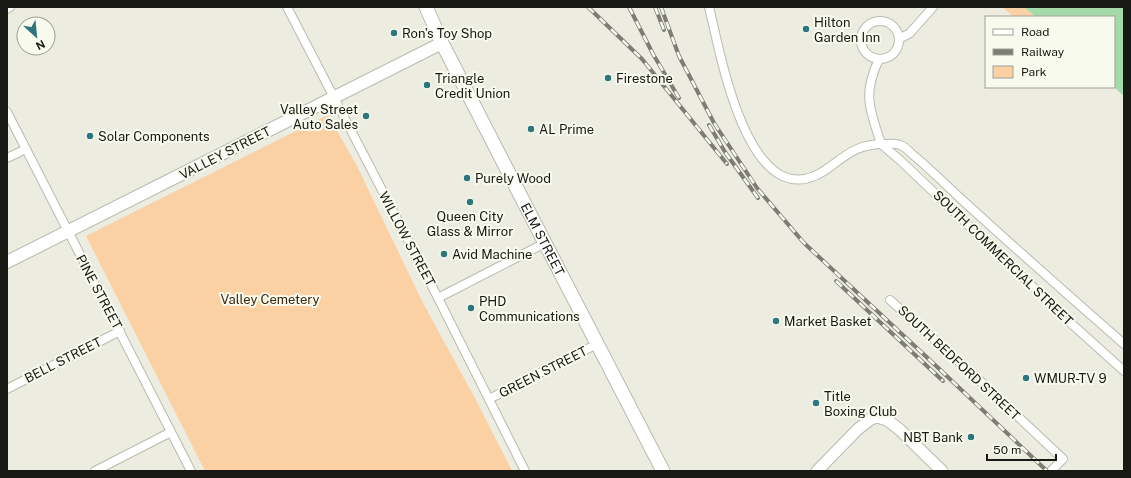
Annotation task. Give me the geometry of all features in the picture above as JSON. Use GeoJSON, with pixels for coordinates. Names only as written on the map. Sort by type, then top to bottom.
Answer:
{"type":"FeatureCollection","features":[{"type":"Feature","properties":{"kind":"main road","name":"ELM STREET"},"geometry":{"type":"LineString","coordinates":[[426,7],[442,43],[663,471]]}},
{"type":"Feature","properties":{"kind":"main road","name":"VALLEY STREET"},"geometry":{"type":"LineString","coordinates":[[7,262],[442,43]]}},
{"type":"Feature","properties":{"kind":"street","name":"WILLOW STREET"},"geometry":{"type":"LineString","coordinates":[[287,7],[438,298],[525,471]]}},
{"type":"Feature","properties":{"kind":"street","name":"SOUTH COMMERCIAL STREET"},"geometry":{"type":"LineString","coordinates":[[709,7],[732,98],[754,147],[765,164],[772,170],[780,175],[788,177],[798,179],[805,178],[822,172],[858,148],[869,145],[900,144],[1124,344]]}},
{"type":"Feature","properties":{"kind":"street"},"geometry":{"type":"LineString","coordinates":[[899,39],[910,33],[933,7]]}},
{"type":"Feature","properties":{"kind":"street"},"geometry":{"type":"LineString","coordinates":[[874,22],[886,22],[895,28],[899,39],[899,44],[894,54],[885,59],[879,59],[873,58],[864,51],[861,39],[865,29],[874,22]]}},
{"type":"Feature","properties":{"kind":"street"},"geometry":{"type":"LineString","coordinates":[[879,59],[869,85],[868,98],[870,111],[881,144]]}},
{"type":"Feature","properties":{"kind":"street","name":"PINE STREET"},"geometry":{"type":"LineString","coordinates":[[7,112],[191,471]]}},
{"type":"Feature","properties":{"kind":"street","name":"SOUTH COMMERCIAL STREET"},"geometry":{"type":"LineString","coordinates":[[881,144],[901,161],[1074,326],[1124,371]]}},
{"type":"Feature","properties":{"kind":"street"},"geometry":{"type":"LineString","coordinates":[[7,158],[26,149]]}},
{"type":"Feature","properties":{"kind":"street"},"geometry":{"type":"LineString","coordinates":[[438,298],[545,243]]}},
{"type":"Feature","properties":{"kind":"street","name":"SOUTH BEDFORD STREET"},"geometry":{"type":"LineString","coordinates":[[890,300],[976,377],[1063,459],[1051,471]]}},
{"type":"Feature","properties":{"kind":"street","name":"BELL STREET"},"geometry":{"type":"LineString","coordinates":[[7,389],[120,331]]}},
{"type":"Feature","properties":{"kind":"street","name":"GREEN STREET"},"geometry":{"type":"LineString","coordinates":[[489,399],[597,344]]}},
{"type":"Feature","properties":{"kind":"street"},"geometry":{"type":"LineString","coordinates":[[817,471],[858,429],[871,419],[877,417],[887,420],[899,429],[942,471]]}},
{"type":"Feature","properties":{"kind":"street"},"geometry":{"type":"LineString","coordinates":[[95,471],[171,432]]}},
{"type":"Feature","properties":{"kind":"green space"},"geometry":{"type":"Polygon","coordinates":[[[1002,7],[1024,7],[1035,16],[1013,16],[1002,7]]]}},
{"type":"Feature","properties":{"kind":"green space","name":"Valley Cemetery"},"geometry":{"type":"Polygon","coordinates":[[[328,115],[356,164],[423,303],[477,402],[512,471],[205,471],[86,236],[328,115]]]}},
{"type":"Feature","properties":{"kind":"shaded area"},"geometry":{"type":"Polygon","coordinates":[[[1024,7],[1124,7],[1124,96],[1115,88],[1115,16],[1035,16],[1024,7]]]}},
{"type":"Feature","properties":{"kind":"railway"},"geometry":{"type":"LineString","coordinates":[[588,7],[642,59],[727,164]]}},
{"type":"Feature","properties":{"kind":"railway"},"geometry":{"type":"LineString","coordinates":[[629,7],[653,54],[679,98]]}},
{"type":"Feature","properties":{"kind":"railway"},"geometry":{"type":"LineString","coordinates":[[655,7],[664,30]]}},
{"type":"Feature","properties":{"kind":"railway"},"geometry":{"type":"LineString","coordinates":[[661,7],[679,56],[714,123],[757,188],[804,243],[1047,471]]}},
{"type":"Feature","properties":{"kind":"railway"},"geometry":{"type":"LineString","coordinates":[[709,125],[725,152],[758,198]]}},
{"type":"Feature","properties":{"kind":"railway"},"geometry":{"type":"LineString","coordinates":[[836,281],[943,381]]}},
{"type":"Feature","properties":{"kind":"place","name":"Hilton Garden Inn"},"geometry":{"type":"Point","coordinates":[806,29]}},
{"type":"Feature","properties":{"kind":"place","name":"Ron's Toy Shop"},"geometry":{"type":"Point","coordinates":[394,33]}},
{"type":"Feature","properties":{"kind":"place","name":"Firestone"},"geometry":{"type":"Point","coordinates":[608,78]}},
{"type":"Feature","properties":{"kind":"place","name":"Triangle Credit Union"},"geometry":{"type":"Point","coordinates":[427,85]}},
{"type":"Feature","properties":{"kind":"place","name":"Valley Street Auto Sales"},"geometry":{"type":"Point","coordinates":[366,116]}},
{"type":"Feature","properties":{"kind":"place","name":"AL Prime"},"geometry":{"type":"Point","coordinates":[531,129]}},
{"type":"Feature","properties":{"kind":"place","name":"Solar Components"},"geometry":{"type":"Point","coordinates":[90,136]}},
{"type":"Feature","properties":{"kind":"place","name":"Purely Wood"},"geometry":{"type":"Point","coordinates":[467,178]}},
{"type":"Feature","properties":{"kind":"place","name":"Queen City Glass & Mirror"},"geometry":{"type":"Point","coordinates":[470,202]}},
{"type":"Feature","properties":{"kind":"place","name":"Avid Machine"},"geometry":{"type":"Point","coordinates":[444,254]}},
{"type":"Feature","properties":{"kind":"place","name":"PHD Communications"},"geometry":{"type":"Point","coordinates":[471,308]}},
{"type":"Feature","properties":{"kind":"place","name":"Market Basket"},"geometry":{"type":"Point","coordinates":[776,321]}},
{"type":"Feature","properties":{"kind":"place","name":"WMUR-TV 9"},"geometry":{"type":"Point","coordinates":[1026,378]}},
{"type":"Feature","properties":{"kind":"place","name":"Title Boxing Club"},"geometry":{"type":"Point","coordinates":[816,403]}},
{"type":"Feature","properties":{"kind":"place","name":"NBT Bank"},"geometry":{"type":"Point","coordinates":[971,437]}}]}
